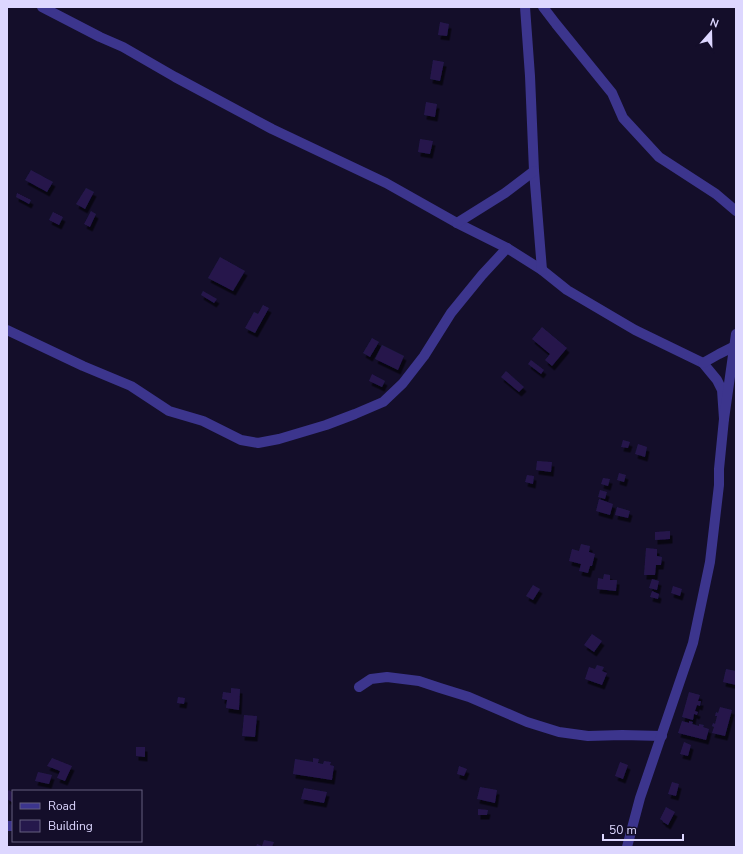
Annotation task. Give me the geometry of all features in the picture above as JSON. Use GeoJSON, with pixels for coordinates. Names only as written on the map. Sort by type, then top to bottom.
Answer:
{"type":"FeatureCollection","features":[{"type":"Feature","properties":{"kind":"street"},"geometry":{"type":"LineString","coordinates":[[42,7],[100,37],[124,47],[175,77],[272,129],[386,183],[457,223],[507,248],[542,270],[567,290],[635,330],[703,363],[722,390],[724,419]]}},
{"type":"Feature","properties":{"kind":"street"},"geometry":{"type":"LineString","coordinates":[[525,7],[530,76],[534,171],[542,270]]}},
{"type":"Feature","properties":{"kind":"street"},"geometry":{"type":"LineString","coordinates":[[543,7],[612,93],[623,118],[659,157],[716,194],[736,211]]}},
{"type":"Feature","properties":{"kind":"street"},"geometry":{"type":"LineString","coordinates":[[457,223],[505,193],[534,171]]}},
{"type":"Feature","properties":{"kind":"street"},"geometry":{"type":"LineString","coordinates":[[7,330],[82,366],[131,386],[169,411],[203,421],[241,440],[258,443],[279,439],[326,425],[383,402],[403,383],[424,356],[451,313],[482,275],[507,248]]}},
{"type":"Feature","properties":{"kind":"street"},"geometry":{"type":"LineString","coordinates":[[627,847],[640,798],[693,643],[710,562],[719,485],[719,469],[724,419],[736,334]]}},
{"type":"Feature","properties":{"kind":"street"},"geometry":{"type":"LineString","coordinates":[[703,363],[735,346]]}},
{"type":"Feature","properties":{"kind":"street"},"geometry":{"type":"LineString","coordinates":[[359,687],[371,678],[387,677],[419,681],[469,697],[527,722],[559,732],[588,736],[662,736]]}},
{"type":"Feature","properties":{"kind":"building"},"geometry":{"type":"Polygon","coordinates":[[[440,22],[449,24],[447,36],[438,35],[440,22]]]}},
{"type":"Feature","properties":{"kind":"building"},"geometry":{"type":"Polygon","coordinates":[[[433,60],[444,62],[440,81],[430,79],[433,60]]]}},
{"type":"Feature","properties":{"kind":"building"},"geometry":{"type":"Polygon","coordinates":[[[426,102],[437,104],[435,117],[424,115],[426,102]]]}},
{"type":"Feature","properties":{"kind":"building"},"geometry":{"type":"Polygon","coordinates":[[[420,139],[433,141],[430,154],[418,152],[420,139]]]}},
{"type":"Feature","properties":{"kind":"building"},"geometry":{"type":"Polygon","coordinates":[[[31,170],[53,182],[47,192],[25,180],[31,170]]]}},
{"type":"Feature","properties":{"kind":"building"},"geometry":{"type":"Polygon","coordinates":[[[86,188],[94,192],[85,209],[76,204],[86,188]]]}},
{"type":"Feature","properties":{"kind":"building"},"geometry":{"type":"Polygon","coordinates":[[[17,193],[31,200],[29,204],[16,197],[17,193]]]}},
{"type":"Feature","properties":{"kind":"building"},"geometry":{"type":"Polygon","coordinates":[[[91,211],[96,214],[90,227],[84,224],[91,211]]]}},
{"type":"Feature","properties":{"kind":"building"},"geometry":{"type":"Polygon","coordinates":[[[53,212],[63,217],[59,225],[49,220],[53,212]]]}},
{"type":"Feature","properties":{"kind":"building"},"geometry":{"type":"Polygon","coordinates":[[[220,257],[245,271],[233,291],[208,278],[220,257]]]}},
{"type":"Feature","properties":{"kind":"building"},"geometry":{"type":"Polygon","coordinates":[[[203,291],[217,299],[214,303],[201,295],[203,291]]]}},
{"type":"Feature","properties":{"kind":"building"},"geometry":{"type":"Polygon","coordinates":[[[263,305],[269,308],[255,333],[245,328],[254,312],[258,314],[263,305]]]}},
{"type":"Feature","properties":{"kind":"building"},"geometry":{"type":"Polygon","coordinates":[[[542,327],[567,348],[552,366],[545,360],[550,354],[532,339],[542,327]]]}},
{"type":"Feature","properties":{"kind":"building"},"geometry":{"type":"Polygon","coordinates":[[[372,338],[379,342],[370,357],[363,353],[372,338]]]}},
{"type":"Feature","properties":{"kind":"building"},"geometry":{"type":"Polygon","coordinates":[[[382,345],[404,356],[398,370],[375,359],[382,345]]]}},
{"type":"Feature","properties":{"kind":"building"},"geometry":{"type":"Polygon","coordinates":[[[531,360],[544,370],[541,374],[528,364],[531,360]]]}},
{"type":"Feature","properties":{"kind":"building"},"geometry":{"type":"Polygon","coordinates":[[[506,371],[524,387],[519,392],[501,377],[506,371]]]}},
{"type":"Feature","properties":{"kind":"building"},"geometry":{"type":"Polygon","coordinates":[[[372,374],[385,381],[382,387],[369,381],[372,374]]]}},
{"type":"Feature","properties":{"kind":"building"},"geometry":{"type":"Polygon","coordinates":[[[623,440],[630,442],[628,448],[621,447],[623,440]]]}},
{"type":"Feature","properties":{"kind":"building"},"geometry":{"type":"Polygon","coordinates":[[[638,444],[647,447],[645,457],[635,454],[638,444]]]}},
{"type":"Feature","properties":{"kind":"building"},"geometry":{"type":"Polygon","coordinates":[[[537,461],[552,462],[551,472],[536,470],[537,461]]]}},
{"type":"Feature","properties":{"kind":"building"},"geometry":{"type":"Polygon","coordinates":[[[619,473],[626,475],[624,482],[617,480],[619,473]]]}},
{"type":"Feature","properties":{"kind":"building"},"geometry":{"type":"Polygon","coordinates":[[[527,475],[534,476],[533,484],[525,482],[527,475]]]}},
{"type":"Feature","properties":{"kind":"building"},"geometry":{"type":"Polygon","coordinates":[[[603,478],[610,479],[608,486],[601,484],[603,478]]]}},
{"type":"Feature","properties":{"kind":"building"},"geometry":{"type":"Polygon","coordinates":[[[600,490],[607,492],[605,499],[598,497],[600,490]]]}},
{"type":"Feature","properties":{"kind":"building"},"geometry":{"type":"Polygon","coordinates":[[[599,499],[613,504],[610,515],[596,511],[599,499]]]}},
{"type":"Feature","properties":{"kind":"building"},"geometry":{"type":"Polygon","coordinates":[[[617,507],[630,511],[628,518],[615,515],[617,507]]]}},
{"type":"Feature","properties":{"kind":"building"},"geometry":{"type":"Polygon","coordinates":[[[670,531],[670,539],[655,540],[655,532],[670,531]]]}},
{"type":"Feature","properties":{"kind":"building"},"geometry":{"type":"Polygon","coordinates":[[[581,544],[590,546],[589,552],[595,554],[592,566],[590,566],[588,573],[579,571],[581,564],[569,561],[572,549],[579,551],[581,544]]]}},
{"type":"Feature","properties":{"kind":"building"},"geometry":{"type":"Polygon","coordinates":[[[646,548],[657,549],[657,556],[662,557],[661,565],[656,565],[655,575],[644,575],[646,548]]]}},
{"type":"Feature","properties":{"kind":"building"},"geometry":{"type":"Polygon","coordinates":[[[604,574],[610,575],[610,580],[617,580],[616,591],[597,589],[598,578],[603,579],[604,574]]]}},
{"type":"Feature","properties":{"kind":"building"},"geometry":{"type":"Polygon","coordinates":[[[652,579],[659,581],[657,590],[649,588],[652,579]]]}},
{"type":"Feature","properties":{"kind":"building"},"geometry":{"type":"Polygon","coordinates":[[[533,585],[540,589],[533,600],[526,596],[533,585]]]}},
{"type":"Feature","properties":{"kind":"building"},"geometry":{"type":"Polygon","coordinates":[[[673,586],[682,589],[680,596],[671,593],[673,586]]]}},
{"type":"Feature","properties":{"kind":"building"},"geometry":{"type":"Polygon","coordinates":[[[652,591],[659,594],[658,599],[650,597],[652,591]]]}},
{"type":"Feature","properties":{"kind":"building"},"geometry":{"type":"Polygon","coordinates":[[[592,634],[602,641],[594,652],[584,645],[592,634]]]}},
{"type":"Feature","properties":{"kind":"building"},"geometry":{"type":"Polygon","coordinates":[[[597,665],[604,667],[602,671],[607,673],[602,685],[585,679],[589,667],[595,669],[597,665]]]}},
{"type":"Feature","properties":{"kind":"building"},"geometry":{"type":"Polygon","coordinates":[[[726,669],[736,671],[736,685],[723,682],[726,669]]]}},
{"type":"Feature","properties":{"kind":"building"},"geometry":{"type":"Polygon","coordinates":[[[231,688],[240,689],[239,710],[226,708],[227,700],[222,699],[223,692],[231,693],[231,688]]]}},
{"type":"Feature","properties":{"kind":"building"},"geometry":{"type":"Polygon","coordinates":[[[689,692],[700,695],[698,701],[701,701],[700,706],[697,705],[695,711],[698,712],[697,715],[694,714],[693,720],[682,717],[689,692]]]}},
{"type":"Feature","properties":{"kind":"building"},"geometry":{"type":"Polygon","coordinates":[[[178,697],[185,698],[184,704],[177,703],[178,697]]]}},
{"type":"Feature","properties":{"kind":"building"},"geometry":{"type":"Polygon","coordinates":[[[720,707],[732,710],[725,736],[712,733],[714,727],[712,726],[713,723],[715,724],[717,716],[715,716],[716,712],[718,713],[720,707]]]}},
{"type":"Feature","properties":{"kind":"building"},"geometry":{"type":"Polygon","coordinates":[[[244,715],[257,716],[255,737],[242,736],[244,715]]]}},
{"type":"Feature","properties":{"kind":"building"},"geometry":{"type":"Polygon","coordinates":[[[682,721],[689,723],[689,721],[693,722],[692,724],[699,726],[699,724],[704,725],[703,727],[709,729],[706,740],[678,733],[682,721]]]}},
{"type":"Feature","properties":{"kind":"building"},"geometry":{"type":"Polygon","coordinates":[[[684,742],[691,745],[688,756],[680,754],[684,742]]]}},
{"type":"Feature","properties":{"kind":"building"},"geometry":{"type":"Polygon","coordinates":[[[136,747],[145,747],[145,757],[136,756],[136,747]]]}},
{"type":"Feature","properties":{"kind":"building"},"geometry":{"type":"Polygon","coordinates":[[[52,758],[72,766],[65,781],[57,778],[60,771],[47,766],[52,758]]]}},
{"type":"Feature","properties":{"kind":"building"},"geometry":{"type":"Polygon","coordinates":[[[313,758],[319,759],[318,763],[323,764],[324,761],[331,762],[330,765],[334,766],[332,780],[293,774],[295,759],[313,762],[313,758]]]}},
{"type":"Feature","properties":{"kind":"building"},"geometry":{"type":"Polygon","coordinates":[[[620,762],[628,765],[623,779],[615,776],[620,762]]]}},
{"type":"Feature","properties":{"kind":"building"},"geometry":{"type":"Polygon","coordinates":[[[459,766],[467,769],[464,776],[457,774],[459,766]]]}},
{"type":"Feature","properties":{"kind":"building"},"geometry":{"type":"Polygon","coordinates":[[[38,772],[52,775],[49,784],[35,781],[38,772]]]}},
{"type":"Feature","properties":{"kind":"building"},"geometry":{"type":"Polygon","coordinates":[[[672,782],[679,784],[676,796],[668,794],[672,782]]]}},
{"type":"Feature","properties":{"kind":"building"},"geometry":{"type":"Polygon","coordinates":[[[480,787],[497,790],[495,803],[477,799],[480,787]]]}},
{"type":"Feature","properties":{"kind":"building"},"geometry":{"type":"Polygon","coordinates":[[[304,788],[327,792],[324,803],[301,799],[304,788]]]}},
{"type":"Feature","properties":{"kind":"building"},"geometry":{"type":"Polygon","coordinates":[[[9,790],[12,792],[12,802],[7,799],[7,792],[9,790]]]}},
{"type":"Feature","properties":{"kind":"building"},"geometry":{"type":"Polygon","coordinates":[[[666,807],[675,812],[668,825],[660,819],[666,807]]]}},
{"type":"Feature","properties":{"kind":"building"},"geometry":{"type":"Polygon","coordinates":[[[478,809],[488,810],[487,815],[478,815],[478,809]]]}},
{"type":"Feature","properties":{"kind":"building"},"geometry":{"type":"Polygon","coordinates":[[[264,840],[274,842],[272,847],[256,847],[257,844],[262,846],[264,840]]]}}]}
